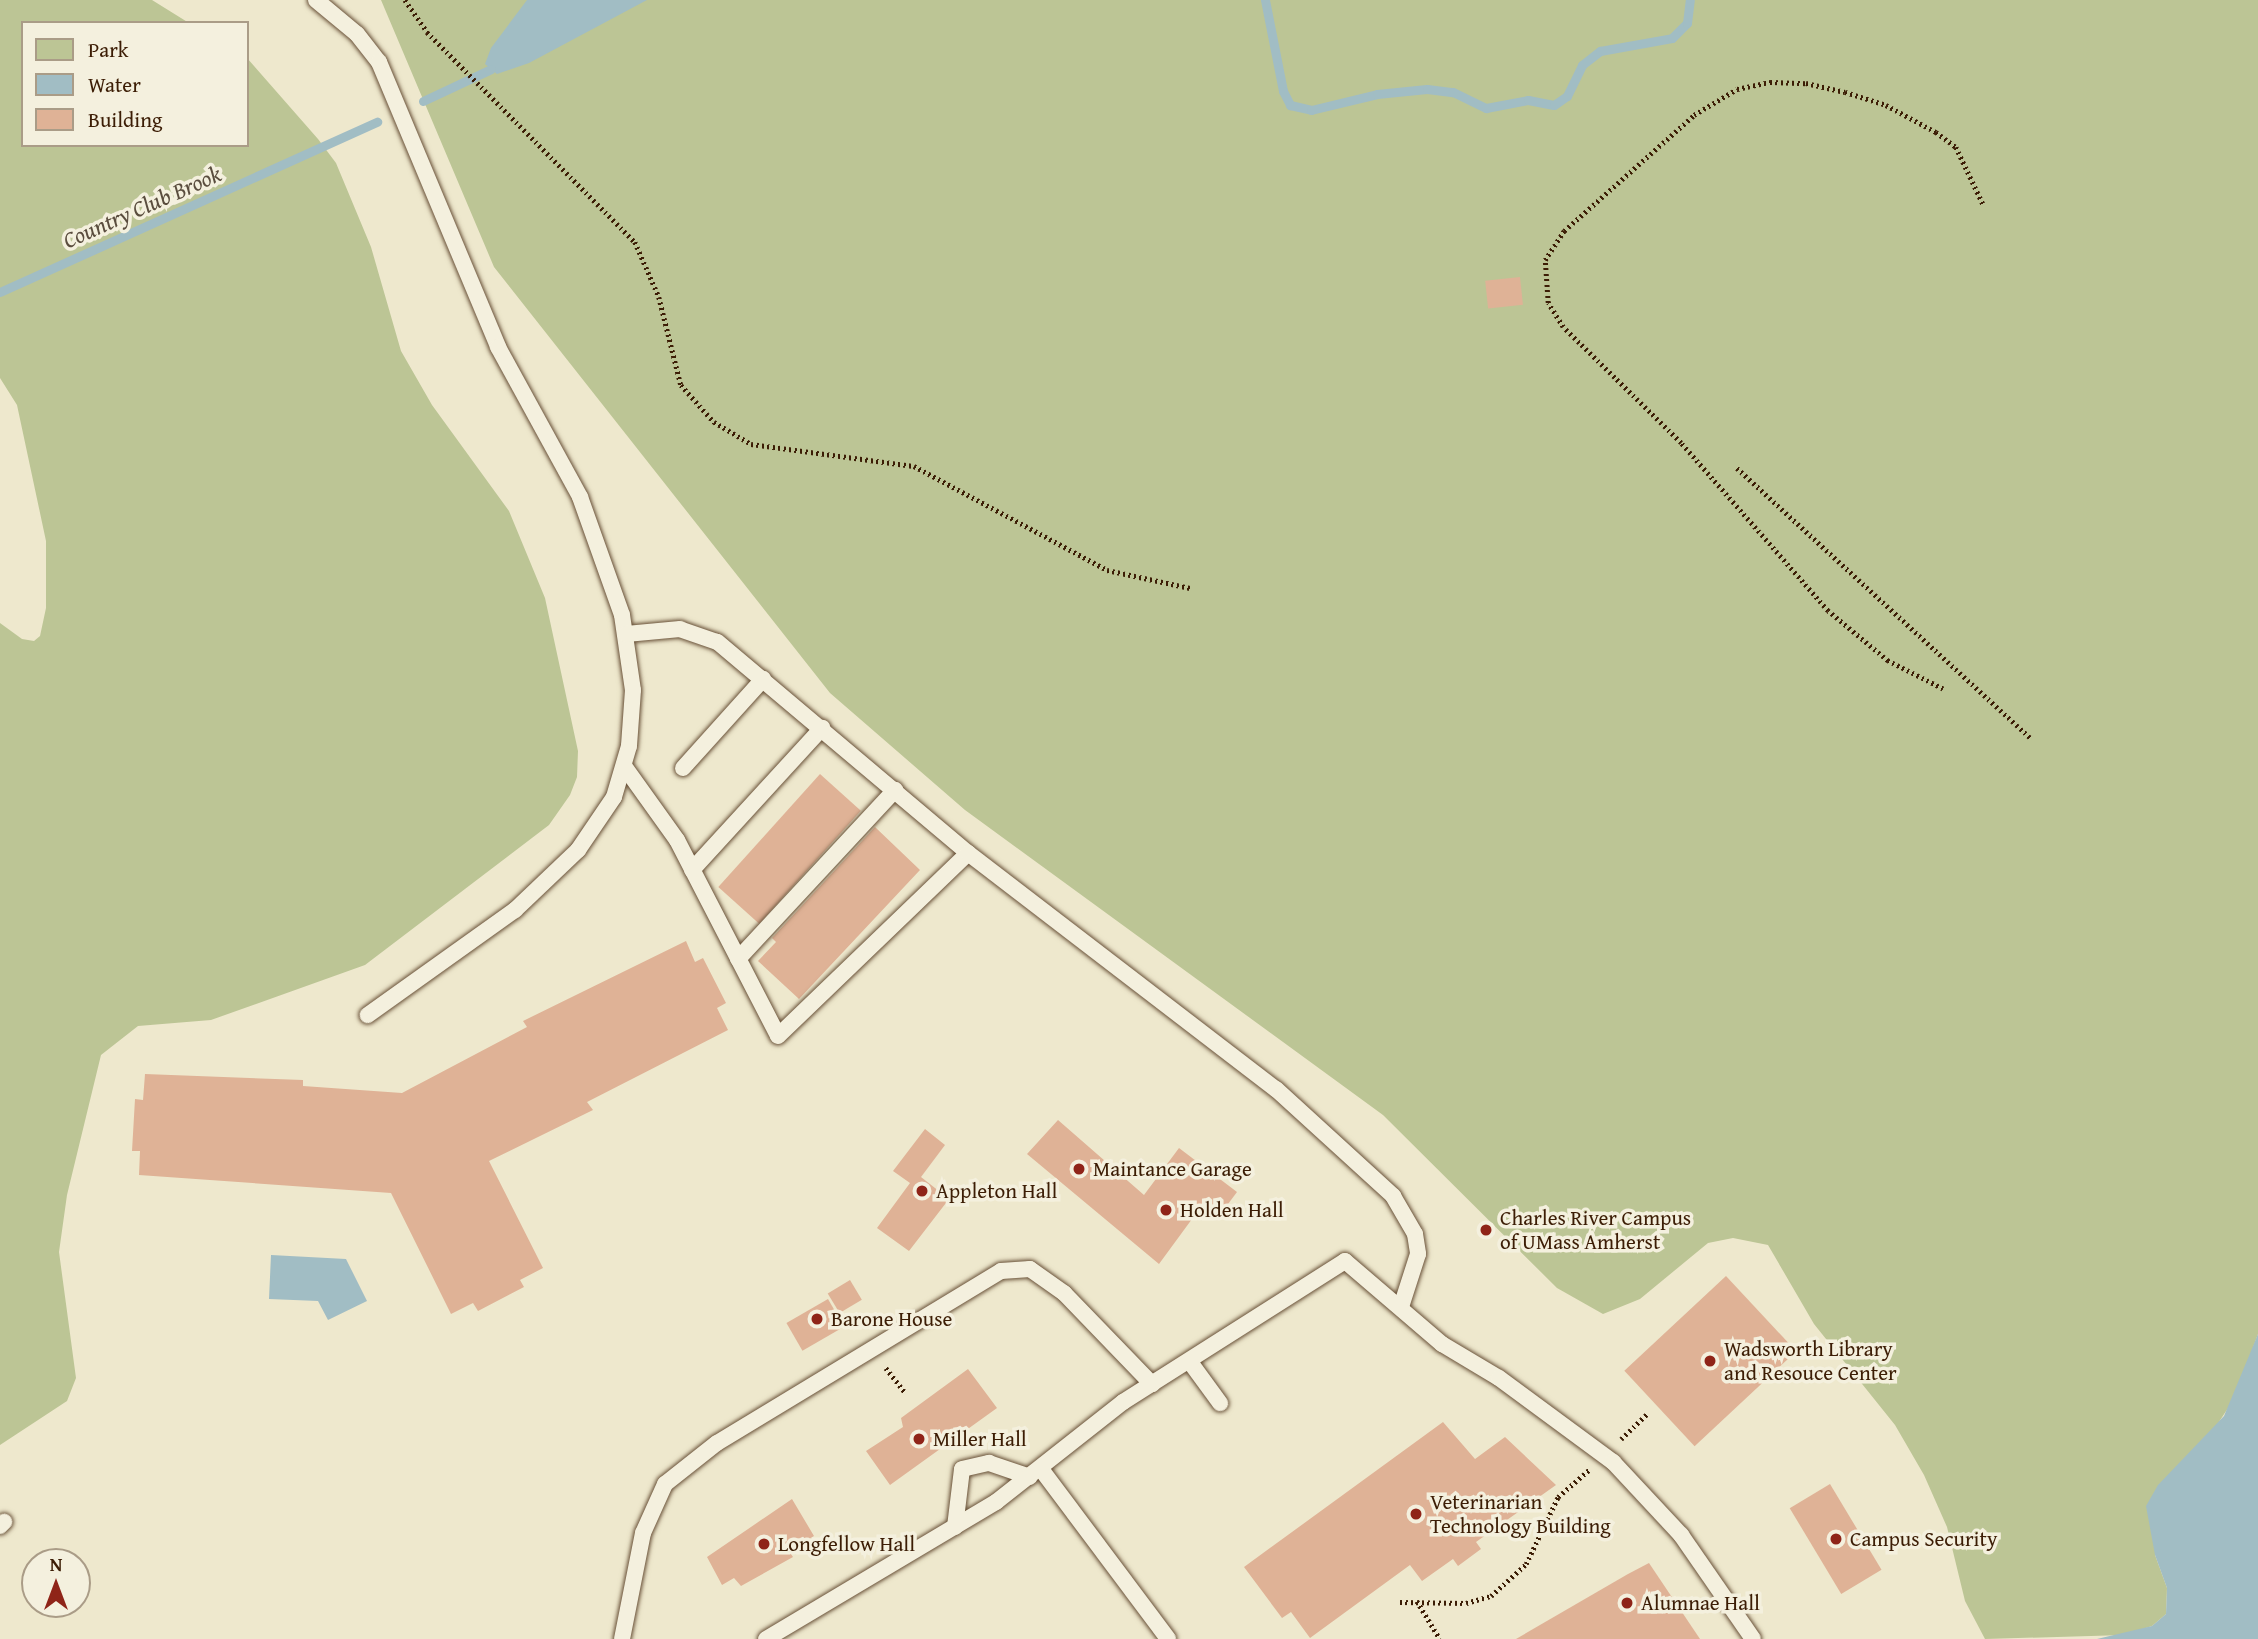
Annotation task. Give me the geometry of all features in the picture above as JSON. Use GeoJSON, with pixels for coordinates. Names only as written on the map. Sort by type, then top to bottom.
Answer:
{"type":"FeatureCollection","features":[{"type":"Feature","properties":{"kind":"lane"},"geometry":{"type":"LineString","coordinates":[[316,0],[357,34],[386,76],[498,347],[584,506],[626,634],[634,710],[624,766],[614,797],[578,850],[515,910],[368,1015]]}},
{"type":"Feature","properties":{"kind":"lane"},"geometry":{"type":"LineString","coordinates":[[626,634],[694,631],[723,646],[968,853],[1276,1089],[1393,1196],[1415,1234],[1418,1254],[1401,1307]]}},
{"type":"Feature","properties":{"kind":"lane"},"geometry":{"type":"LineString","coordinates":[[683,768],[763,679]]}},
{"type":"Feature","properties":{"kind":"lane"},"geometry":{"type":"LineString","coordinates":[[692,870],[822,728]]}},
{"type":"Feature","properties":{"kind":"lane"},"geometry":{"type":"LineString","coordinates":[[624,766],[677,840],[778,1037],[968,853]]}},
{"type":"Feature","properties":{"kind":"lane"},"geometry":{"type":"LineString","coordinates":[[738,959],[895,790]]}},
{"type":"Feature","properties":{"kind":"lane"},"geometry":{"type":"LineString","coordinates":[[766,1639],[955,1527],[1036,1473],[1123,1402],[1190,1362],[1345,1261],[1442,1344],[1499,1378],[1604,1454],[1681,1535],[1753,1639]]}},
{"type":"Feature","properties":{"kind":"lane"},"geometry":{"type":"LineString","coordinates":[[622,1639],[643,1533],[665,1484],[717,1443],[1001,1271],[1030,1269],[1064,1293],[1152,1384]]}},
{"type":"Feature","properties":{"kind":"lane"},"geometry":{"type":"LineString","coordinates":[[1190,1362],[1220,1403]]}},
{"type":"Feature","properties":{"kind":"lane"},"geometry":{"type":"LineString","coordinates":[[955,1527],[962,1469],[989,1463],[1036,1473],[1168,1639]]}},
{"type":"Feature","properties":{"kind":"path"},"geometry":{"type":"LineString","coordinates":[[405,0],[428,32],[635,242],[659,297],[681,385],[714,422],[751,444],[914,466],[1107,570],[1190,588]]}},
{"type":"Feature","properties":{"kind":"path"},"geometry":{"type":"LineString","coordinates":[[1943,689],[1888,660],[1828,611],[1681,443],[1563,327],[1548,303],[1545,260],[1564,232],[1694,115],[1753,84],[1806,83],[1886,105],[1955,147],[1984,206]]}},
{"type":"Feature","properties":{"kind":"path"},"geometry":{"type":"LineString","coordinates":[[1737,468],[2031,738]]}},
{"type":"Feature","properties":{"kind":"path"},"geometry":{"type":"LineString","coordinates":[[1399,1602],[1466,1604],[1491,1596],[1511,1581],[1526,1564],[1558,1497],[1648,1413]]}},
{"type":"Feature","properties":{"kind":"path"},"geometry":{"type":"LineString","coordinates":[[1416,1601],[1440,1639]]}},
{"type":"Feature","properties":{"kind":"green space"},"geometry":{"type":"Polygon","coordinates":[[[0,0],[152,0],[186,21],[21,21],[21,147],[248,147],[248,59],[336,163],[371,247],[401,351],[432,405],[509,511],[545,598],[578,751],[577,777],[570,795],[549,825],[365,965],[211,1020],[138,1026],[101,1055],[67,1195],[59,1252],[76,1378],[67,1401],[0,1445],[0,623],[22,639],[34,641],[40,636],[46,608],[46,541],[17,405],[0,378],[0,0]]]}},
{"type":"Feature","properties":{"kind":"green space"},"geometry":{"type":"Polygon","coordinates":[[[381,0],[2258,0],[2258,1334],[2234,1399],[2209,1437],[2186,1458],[2155,1555],[2167,1588],[2166,1614],[2152,1626],[2124,1635],[1985,1639],[1965,1601],[1947,1527],[1924,1475],[1895,1425],[1814,1324],[1768,1245],[1733,1238],[1708,1243],[1640,1299],[1603,1314],[1557,1288],[1383,1115],[965,810],[830,693],[494,267],[381,0]]]}},
{"type":"Feature","properties":{"kind":"water"},"geometry":{"type":"Polygon","coordinates":[[[527,0],[647,0],[529,63],[497,74],[485,64],[491,48],[527,0]]]}},
{"type":"Feature","properties":{"kind":"water"},"geometry":{"type":"Polygon","coordinates":[[[271,1255],[346,1259],[367,1301],[328,1320],[318,1301],[269,1299],[271,1255]]]}},
{"type":"Feature","properties":{"kind":"water"},"geometry":{"type":"Polygon","coordinates":[[[2258,1334],[2258,1639],[2097,1639],[2152,1626],[2166,1614],[2167,1588],[2155,1555],[2146,1506],[2158,1485],[2224,1416],[2258,1334]]]}},
{"type":"Feature","properties":{"kind":"building"},"geometry":{"type":"Polygon","coordinates":[[[1520,277],[1523,305],[1488,309],[1485,281],[1520,277]]]}},
{"type":"Feature","properties":{"kind":"building"},"geometry":{"type":"Polygon","coordinates":[[[820,774],[861,811],[759,924],[718,887],[820,774]]]}},
{"type":"Feature","properties":{"kind":"building"},"geometry":{"type":"Polygon","coordinates":[[[875,827],[920,870],[799,999],[758,961],[776,942],[772,938],[875,827]]]}},
{"type":"Feature","properties":{"kind":"building"},"geometry":{"type":"Polygon","coordinates":[[[686,941],[695,962],[703,958],[726,1003],[717,1008],[728,1030],[587,1102],[593,1110],[489,1161],[543,1268],[520,1280],[524,1287],[478,1311],[473,1303],[451,1314],[391,1193],[139,1175],[140,1151],[132,1151],[135,1099],[143,1100],[145,1074],[303,1080],[303,1086],[402,1093],[527,1027],[523,1021],[686,941]]]}},
{"type":"Feature","properties":{"kind":"building"},"geometry":{"type":"Polygon","coordinates":[[[1058,1120],[1144,1195],[1179,1148],[1237,1192],[1219,1216],[1203,1204],[1159,1264],[1027,1154],[1058,1120]]]}},
{"type":"Feature","properties":{"kind":"building","name":"Appleton Hall"},"geometry":{"type":"Polygon","coordinates":[[[925,1129],[945,1145],[921,1177],[949,1199],[909,1251],[877,1228],[910,1183],[893,1171],[925,1129]]]}},
{"type":"Feature","properties":{"kind":"building","name":"Wadsworth Library and Resouce Center"},"geometry":{"type":"Polygon","coordinates":[[[1726,1276],[1796,1351],[1695,1446],[1624,1371],[1726,1276]]]}},
{"type":"Feature","properties":{"kind":"building"},"geometry":{"type":"Polygon","coordinates":[[[850,1280],[862,1300],[840,1313],[828,1293],[850,1280]]]}},
{"type":"Feature","properties":{"kind":"building","name":"Barone House"},"geometry":{"type":"Polygon","coordinates":[[[828,1299],[844,1327],[802,1351],[786,1323],[828,1299]]]}},
{"type":"Feature","properties":{"kind":"building","name":"Miller Hall"},"geometry":{"type":"Polygon","coordinates":[[[968,1369],[997,1408],[890,1485],[866,1451],[903,1427],[901,1418],[968,1369]]]}},
{"type":"Feature","properties":{"kind":"building","name":"Veterinarian Technology Building"},"geometry":{"type":"Polygon","coordinates":[[[1443,1422],[1475,1459],[1505,1437],[1556,1485],[1476,1542],[1481,1549],[1458,1566],[1453,1559],[1422,1581],[1410,1565],[1310,1638],[1291,1612],[1282,1618],[1244,1567],[1443,1422]]]}},
{"type":"Feature","properties":{"kind":"building","name":"Campus Security"},"geometry":{"type":"Polygon","coordinates":[[[1830,1484],[1882,1570],[1841,1594],[1790,1508],[1830,1484]]]}},
{"type":"Feature","properties":{"kind":"building","name":"Longfellow Hall"},"geometry":{"type":"Polygon","coordinates":[[[792,1499],[814,1536],[789,1551],[793,1557],[741,1586],[734,1578],[722,1585],[707,1557],[792,1499]]]}},
{"type":"Feature","properties":{"kind":"building","name":"Alumnae Hall"},"geometry":{"type":"Polygon","coordinates":[[[1649,1563],[1700,1639],[1516,1639],[1628,1574],[1649,1563]]]}},
{"type":"Feature","properties":{"kind":"waterway","name":"Country Club Brook"},"geometry":{"type":"LineString","coordinates":[[1265,0],[1283,91],[1290,105],[1311,110],[1377,94],[1427,89],[1453,92],[1486,108],[1528,100],[1554,105],[1567,96],[1582,65],[1600,51],[1672,38],[1687,23],[1690,0]]}},
{"type":"Feature","properties":{"kind":"waterway","name":"Country Club Brook"},"geometry":{"type":"LineString","coordinates":[[423,101],[491,69]]}},
{"type":"Feature","properties":{"kind":"waterway","name":"Country Club Brook"},"geometry":{"type":"LineString","coordinates":[[0,292],[377,122]]}},
{"type":"Feature","properties":{"kind":"place","name":"Maintance Garage"},"geometry":{"type":"Point","coordinates":[1079,1169]}},
{"type":"Feature","properties":{"kind":"place","name":"Appleton Hall"},"geometry":{"type":"Point","coordinates":[922,1191]}},
{"type":"Feature","properties":{"kind":"place","name":"Holden Hall"},"geometry":{"type":"Point","coordinates":[1166,1210]}},
{"type":"Feature","properties":{"kind":"place","name":"Charles River Campus of UMass Amherst"},"geometry":{"type":"Point","coordinates":[1486,1230]}},
{"type":"Feature","properties":{"kind":"place","name":"Barone House"},"geometry":{"type":"Point","coordinates":[817,1319]}},
{"type":"Feature","properties":{"kind":"place","name":"Wadsworth Library and Resouce Center"},"geometry":{"type":"Point","coordinates":[1710,1361]}},
{"type":"Feature","properties":{"kind":"place","name":"Miller Hall"},"geometry":{"type":"Point","coordinates":[919,1439]}},
{"type":"Feature","properties":{"kind":"place","name":"Veterinarian Technology Building"},"geometry":{"type":"Point","coordinates":[1416,1514]}},
{"type":"Feature","properties":{"kind":"place","name":"Campus Security"},"geometry":{"type":"Point","coordinates":[1836,1539]}},
{"type":"Feature","properties":{"kind":"place","name":"Longfellow Hall"},"geometry":{"type":"Point","coordinates":[764,1544]}},
{"type":"Feature","properties":{"kind":"place","name":"Alumnae Hall"},"geometry":{"type":"Point","coordinates":[1627,1603]}}]}
